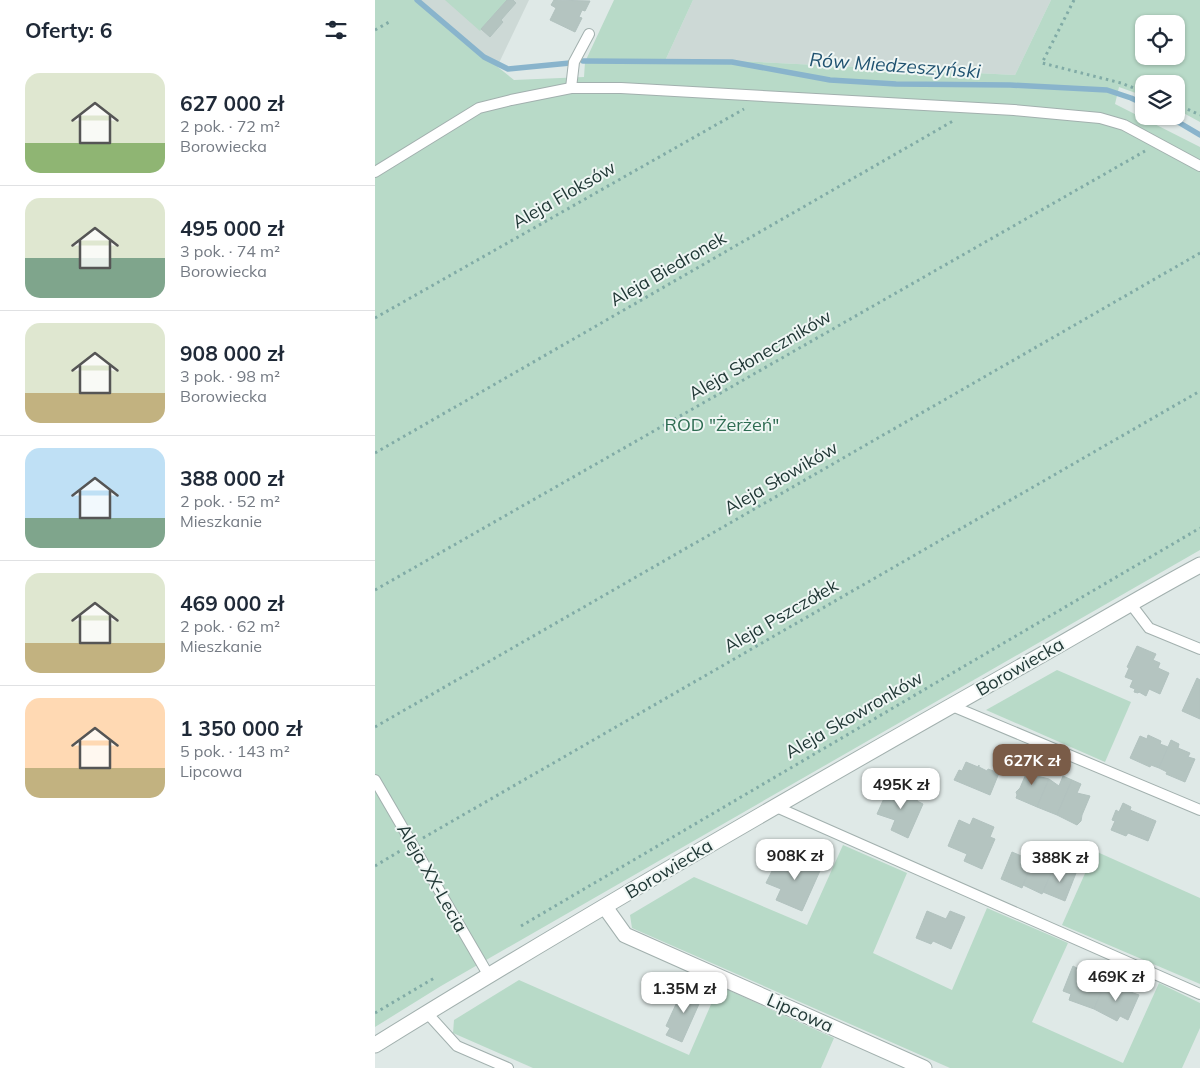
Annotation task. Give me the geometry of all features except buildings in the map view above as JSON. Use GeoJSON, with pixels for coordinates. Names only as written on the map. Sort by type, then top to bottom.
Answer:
{"type":"FeatureCollection","features":[{"type":"Feature","properties":{"kind":"street","name":"Borowiecka"},"geometry":{"type":"LineString","coordinates":[[375,1045],[774,806],[1200,565]]}},
{"type":"Feature","properties":{"kind":"street","name":"Lipcowa"},"geometry":{"type":"LineString","coordinates":[[605,907],[625,935],[925,1068]]}},
{"type":"Feature","properties":{"kind":"lane"},"geometry":{"type":"LineString","coordinates":[[571,88],[574,62],[589,34]]}},
{"type":"Feature","properties":{"kind":"lane"},"geometry":{"type":"LineString","coordinates":[[375,172],[479,108],[571,88],[621,88],[767,96],[975,108],[1100,118],[1124,125],[1200,166]]}},
{"type":"Feature","properties":{"kind":"lane"},"geometry":{"type":"LineString","coordinates":[[1130,603],[1149,628],[1200,649]]}},
{"type":"Feature","properties":{"kind":"lane"},"geometry":{"type":"LineString","coordinates":[[952,706],[1200,810]]}},
{"type":"Feature","properties":{"kind":"lane","name":"Aleja XX-Lecia"},"geometry":{"type":"LineString","coordinates":[[375,780],[489,976]]}},
{"type":"Feature","properties":{"kind":"lane"},"geometry":{"type":"LineString","coordinates":[[774,806],[1200,994]]}},
{"type":"Feature","properties":{"kind":"lane"},"geometry":{"type":"LineString","coordinates":[[427,1013],[457,1046],[508,1068]]}},
{"type":"Feature","properties":{"kind":"path"},"geometry":{"type":"LineString","coordinates":[[1074,0],[1042,64],[1121,83],[1135,88]]}},
{"type":"Feature","properties":{"kind":"path"},"geometry":{"type":"LineString","coordinates":[[375,30],[391,21]]}},
{"type":"Feature","properties":{"kind":"path","name":"Aleja Floksów"},"geometry":{"type":"LineString","coordinates":[[375,318],[767,96]]}},
{"type":"Feature","properties":{"kind":"path","name":"Aleja Biedronek"},"geometry":{"type":"LineString","coordinates":[[375,454],[975,108]]}},
{"type":"Feature","properties":{"kind":"path"},"geometry":{"type":"LineString","coordinates":[[1185,108],[1200,115]]}},
{"type":"Feature","properties":{"kind":"path","name":"Aleja Słoneczników"},"geometry":{"type":"LineString","coordinates":[[375,590],[1158,144]]}},
{"type":"Feature","properties":{"kind":"path","name":"Aleja Słowików"},"geometry":{"type":"LineString","coordinates":[[375,727],[1200,253]]}},
{"type":"Feature","properties":{"kind":"path","name":"Aleja Pszczółek"},"geometry":{"type":"LineString","coordinates":[[375,866],[1200,391]]}},
{"type":"Feature","properties":{"kind":"path","name":"Aleja Skowronków"},"geometry":{"type":"LineString","coordinates":[[521,926],[1200,528]]}},
{"type":"Feature","properties":{"kind":"path"},"geometry":{"type":"LineString","coordinates":[[375,1013],[436,977]]}},
{"type":"Feature","properties":{"kind":"shaded area"},"geometry":{"type":"Polygon","coordinates":[[[414,0],[529,0],[498,65],[414,0]]]}},
{"type":"Feature","properties":{"kind":"shaded area"},"geometry":{"type":"Polygon","coordinates":[[[693,0],[1051,0],[1015,75],[697,59],[665,61],[693,0]]]}},
{"type":"Feature","properties":{"kind":"green space","name":"ROD \"Żerżeń\""},"geometry":{"type":"Polygon","coordinates":[[[375,0],[414,0],[514,80],[584,77],[585,62],[614,0],[693,0],[665,61],[697,59],[1015,75],[1051,0],[1200,0],[1200,122],[1185,114],[1185,75],[1135,75],[1135,93],[1119,87],[1115,104],[1135,114],[1135,125],[1157,125],[1200,147],[1200,550],[441,986],[375,1027],[375,0]]]}},
{"type":"Feature","properties":{"kind":"green space"},"geometry":{"type":"Polygon","coordinates":[[[445,0],[507,0],[480,31],[445,0]]]}},
{"type":"Feature","properties":{"kind":"green space"},"geometry":{"type":"Polygon","coordinates":[[[1057,670],[1131,702],[1105,762],[986,710],[1057,670]]]}},
{"type":"Feature","properties":{"kind":"green space"},"geometry":{"type":"Polygon","coordinates":[[[843,845],[907,873],[873,953],[952,990],[987,908],[1068,943],[1032,1022],[1123,1063],[1159,983],[1200,1003],[1200,1028],[1182,1068],[950,1068],[632,928],[630,915],[694,877],[807,925],[843,845]]]}},
{"type":"Feature","properties":{"kind":"green space"},"geometry":{"type":"Polygon","coordinates":[[[1095,851],[1200,898],[1200,984],[1062,925],[1095,851]]]}},
{"type":"Feature","properties":{"kind":"green space"},"geometry":{"type":"Polygon","coordinates":[[[519,980],[689,1055],[719,986],[834,1038],[821,1068],[533,1068],[453,1033],[454,1020],[519,980]]]}},
{"type":"Feature","properties":{"kind":"waterway","name":"Rów Miedzeszyński"},"geometry":{"type":"LineString","coordinates":[[417,0],[484,57],[508,69],[570,63]]}},
{"type":"Feature","properties":{"kind":"waterway","name":"Rów Miedzeszyński"},"geometry":{"type":"LineString","coordinates":[[583,61],[732,62],[830,80],[896,84],[1010,85],[1107,90],[1135,100]]}},
{"type":"Feature","properties":{"kind":"waterway","name":"Rów Miedzeszyński"},"geometry":{"type":"LineString","coordinates":[[1183,125],[1200,135]]}}]}
